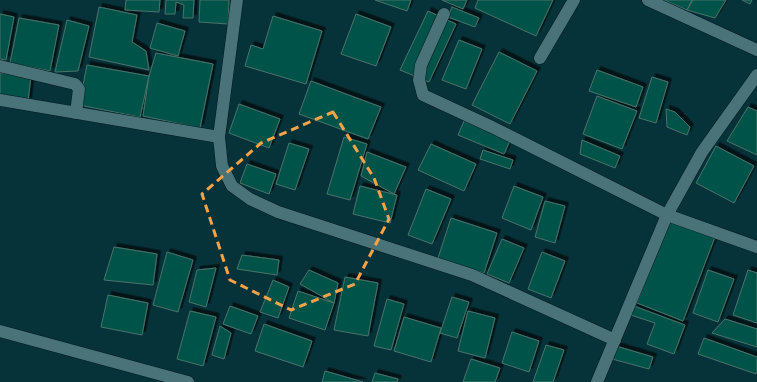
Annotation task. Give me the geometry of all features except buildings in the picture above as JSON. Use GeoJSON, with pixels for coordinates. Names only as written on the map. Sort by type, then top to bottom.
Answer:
{"type":"FeatureCollection","features":[{"type":"Feature","properties":{"kind":"street"},"geometry":{"type":"LineString","coordinates":[[236,0],[219,137],[222,166],[232,186],[250,199],[278,212],[472,275],[615,340]]}},
{"type":"Feature","properties":{"kind":"street"},"geometry":{"type":"LineString","coordinates":[[540,58],[574,0]]}},
{"type":"Feature","properties":{"kind":"street"},"geometry":{"type":"LineString","coordinates":[[648,0],[757,50]]}},
{"type":"Feature","properties":{"kind":"street"},"geometry":{"type":"LineString","coordinates":[[444,14],[421,65],[419,80],[423,96],[492,127],[668,214],[757,247]]}},
{"type":"Feature","properties":{"kind":"street"},"geometry":{"type":"LineString","coordinates":[[0,66],[75,84],[80,89],[76,113]]}},
{"type":"Feature","properties":{"kind":"street"},"geometry":{"type":"LineString","coordinates":[[597,382],[668,214],[702,152],[757,74]]}},
{"type":"Feature","properties":{"kind":"street"},"geometry":{"type":"LineString","coordinates":[[0,100],[219,137]]}},
{"type":"Feature","properties":{"kind":"street"},"geometry":{"type":"LineString","coordinates":[[0,331],[188,382]]}},
{"type":"Feature","properties":{"kind":"highlighted area"},"geometry":{"type":"Polygon","coordinates":[[[333,112],[374,178],[389,219],[355,284],[291,310],[230,280],[202,194],[261,143],[333,112]]]}}]}
